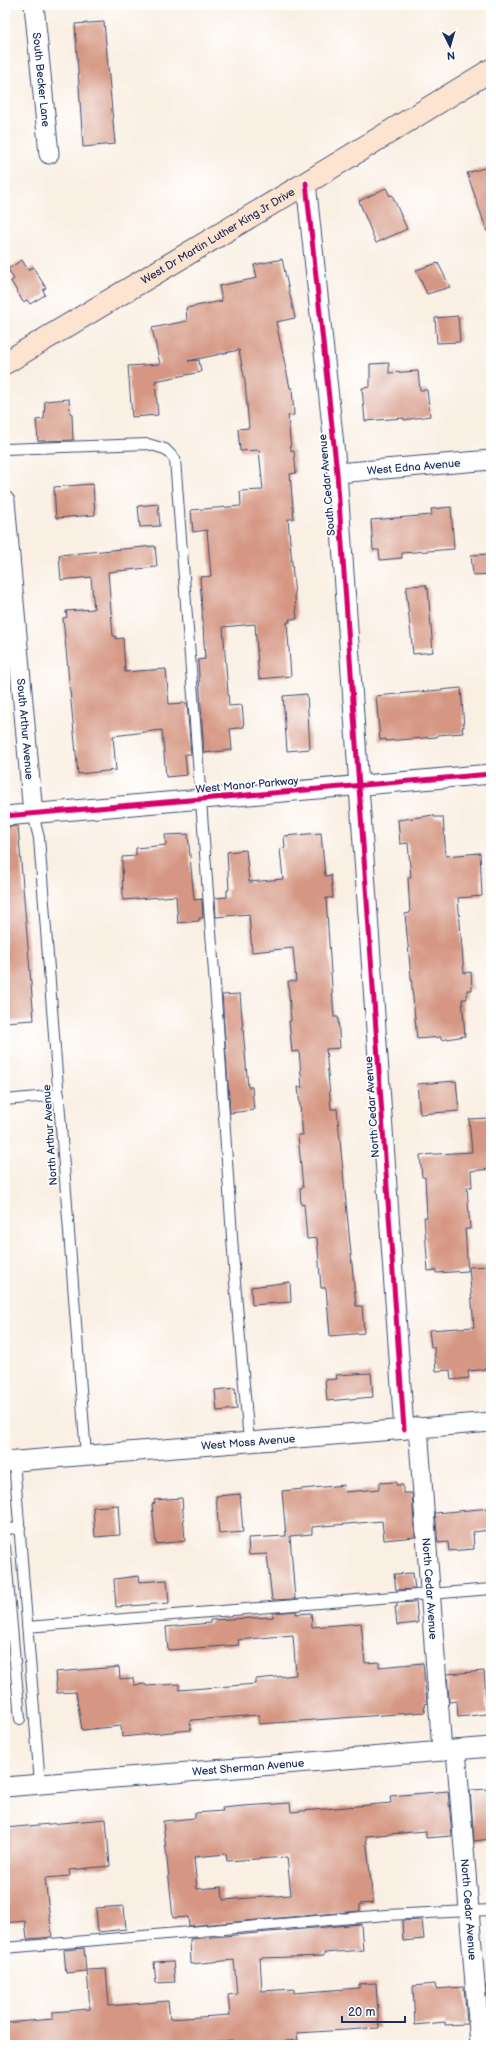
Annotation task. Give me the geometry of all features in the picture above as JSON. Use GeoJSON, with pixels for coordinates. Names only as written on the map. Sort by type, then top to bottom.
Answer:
{"type":"FeatureCollection","features":[{"type":"Feature","properties":{"kind":"main road","name":"West Dr Martin Luther King Jr Drive"},"geometry":{"type":"LineString","coordinates":[[5,363],[306,183],[491,70]]}},
{"type":"Feature","properties":{"kind":"street","name":"South Becker Lane"},"geometry":{"type":"LineString","coordinates":[[34,5],[49,154]]}},
{"type":"Feature","properties":{"kind":"street","name":"South Cedar Avenue"},"geometry":{"type":"LineString","coordinates":[[306,183],[337,473],[360,785]]}},
{"type":"Feature","properties":{"kind":"street","name":"West Edna Avenue"},"geometry":{"type":"LineString","coordinates":[[337,473],[491,460]]}},
{"type":"Feature","properties":{"kind":"street","name":"South Arthur Avenue"},"geometry":{"type":"LineString","coordinates":[[5,501],[33,814]]}},
{"type":"Feature","properties":{"kind":"street","name":"West Manor Parkway"},"geometry":{"type":"LineString","coordinates":[[5,816],[491,774]]}},
{"type":"Feature","properties":{"kind":"street","name":"North Cedar Avenue"},"geometry":{"type":"LineString","coordinates":[[360,785],[411,1428],[469,1912],[480,2045]]}},
{"type":"Feature","properties":{"kind":"street","name":"West Moss Avenue"},"geometry":{"type":"LineString","coordinates":[[10,1461],[491,1422]]}},
{"type":"Feature","properties":{"kind":"street","name":"West Sherman Avenue"},"geometry":{"type":"LineString","coordinates":[[5,1787],[491,1747]]}},
{"type":"Feature","properties":{"kind":"lane"},"geometry":{"type":"LineString","coordinates":[[5,449],[148,444],[165,448],[175,459],[235,1282],[249,1442]]}},
{"type":"Feature","properties":{"kind":"lane","name":"North Arthur Avenue"},"geometry":{"type":"LineString","coordinates":[[33,814],[39,838],[86,1455]]}},
{"type":"Feature","properties":{"kind":"lane"},"geometry":{"type":"LineString","coordinates":[[5,1100],[59,1095]]}},
{"type":"Feature","properties":{"kind":"lane"},"geometry":{"type":"LineString","coordinates":[[10,1461],[20,1528],[40,1784]]}},
{"type":"Feature","properties":{"kind":"lane"},"geometry":{"type":"LineString","coordinates":[[5,1529],[20,1528]]}},
{"type":"Feature","properties":{"kind":"lane"},"geometry":{"type":"LineString","coordinates":[[5,1547],[20,1719]]}},
{"type":"Feature","properties":{"kind":"lane"},"geometry":{"type":"LineString","coordinates":[[27,1626],[491,1589]]}},
{"type":"Feature","properties":{"kind":"lane"},"geometry":{"type":"LineString","coordinates":[[5,1948],[386,1915],[491,1910]]}},
{"type":"Feature","properties":{"kind":"building"},"geometry":{"type":"Polygon","coordinates":[[[104,22],[115,144],[83,147],[75,24],[104,22]]]}},
{"type":"Feature","properties":{"kind":"building"},"geometry":{"type":"Polygon","coordinates":[[[491,166],[491,230],[487,231],[467,173],[491,166]]]}},
{"type":"Feature","properties":{"kind":"building"},"geometry":{"type":"Polygon","coordinates":[[[386,188],[390,196],[392,195],[407,229],[376,243],[359,201],[386,188]]]}},
{"type":"Feature","properties":{"kind":"building"},"geometry":{"type":"Polygon","coordinates":[[[282,259],[295,318],[276,322],[290,388],[292,388],[294,415],[288,416],[291,451],[294,451],[296,473],[290,474],[294,519],[288,519],[297,619],[289,619],[290,622],[287,622],[291,676],[259,679],[255,624],[223,627],[229,706],[242,705],[244,727],[230,729],[232,750],[204,753],[198,660],[205,659],[200,577],[211,576],[207,530],[193,532],[191,510],[241,506],[240,491],[263,490],[259,450],[240,451],[238,429],[249,428],[245,382],[239,350],[188,361],[199,360],[201,372],[155,381],[158,415],[132,417],[128,366],[160,364],[152,328],[187,321],[186,308],[222,301],[219,286],[257,278],[254,265],[282,259]]]}},
{"type":"Feature","properties":{"kind":"building"},"geometry":{"type":"Polygon","coordinates":[[[22,260],[28,270],[33,267],[46,288],[43,290],[45,295],[30,304],[27,300],[23,302],[11,281],[14,279],[8,269],[22,260]]]}},
{"type":"Feature","properties":{"kind":"building"},"geometry":{"type":"Polygon","coordinates":[[[438,263],[450,287],[427,294],[416,270],[438,263]]]}},
{"type":"Feature","properties":{"kind":"building"},"geometry":{"type":"Polygon","coordinates":[[[458,316],[460,342],[437,343],[435,318],[458,316]]]}},
{"type":"Feature","properties":{"kind":"building"},"geometry":{"type":"Polygon","coordinates":[[[389,363],[389,373],[418,371],[420,390],[427,390],[430,416],[404,420],[404,418],[365,421],[362,388],[370,387],[370,364],[389,363]]]}},
{"type":"Feature","properties":{"kind":"building"},"geometry":{"type":"Polygon","coordinates":[[[69,399],[70,413],[72,414],[73,440],[38,441],[36,420],[44,419],[45,401],[69,399]]]}},
{"type":"Feature","properties":{"kind":"building"},"geometry":{"type":"Polygon","coordinates":[[[93,484],[95,515],[56,518],[54,487],[93,484]]]}},
{"type":"Feature","properties":{"kind":"building"},"geometry":{"type":"Polygon","coordinates":[[[158,504],[160,526],[140,527],[138,506],[158,504]]]}},
{"type":"Feature","properties":{"kind":"building"},"geometry":{"type":"Polygon","coordinates":[[[451,507],[454,549],[402,553],[402,558],[380,560],[379,550],[373,550],[371,520],[432,515],[431,509],[451,507]]]}},
{"type":"Feature","properties":{"kind":"building"},"geometry":{"type":"Polygon","coordinates":[[[155,546],[157,567],[108,572],[113,636],[116,636],[116,639],[123,638],[125,672],[166,669],[169,704],[187,703],[191,754],[185,754],[187,775],[166,777],[162,730],[113,736],[116,770],[78,774],[63,618],[67,617],[66,611],[94,609],[91,577],[61,580],[59,555],[155,546]]]}},
{"type":"Feature","properties":{"kind":"building"},"geometry":{"type":"Polygon","coordinates":[[[491,554],[491,574],[473,575],[471,555],[491,554]]]}},
{"type":"Feature","properties":{"kind":"building"},"geometry":{"type":"Polygon","coordinates":[[[426,585],[427,589],[428,588],[433,652],[413,654],[406,590],[407,586],[426,585]]]}},
{"type":"Feature","properties":{"kind":"building"},"geometry":{"type":"Polygon","coordinates":[[[461,688],[464,727],[462,727],[463,733],[437,735],[437,737],[386,741],[386,739],[380,740],[376,696],[461,688]]]}},
{"type":"Feature","properties":{"kind":"building"},"geometry":{"type":"Polygon","coordinates":[[[307,694],[310,749],[287,751],[283,696],[307,694]]]}},
{"type":"Feature","properties":{"kind":"building"},"geometry":{"type":"Polygon","coordinates":[[[434,815],[434,817],[443,817],[446,856],[480,853],[482,896],[458,898],[464,973],[471,972],[472,990],[467,990],[467,999],[462,999],[465,1036],[441,1040],[441,1037],[417,1039],[405,914],[410,913],[408,878],[411,878],[408,843],[400,844],[398,820],[434,815]]]}},
{"type":"Feature","properties":{"kind":"building"},"geometry":{"type":"Polygon","coordinates":[[[18,826],[34,1020],[5,1022],[5,827],[18,826]]]}},
{"type":"Feature","properties":{"kind":"building"},"geometry":{"type":"Polygon","coordinates":[[[321,833],[325,876],[331,875],[333,898],[326,898],[334,1017],[338,1017],[340,1048],[326,1049],[331,1109],[337,1109],[356,1306],[362,1306],[364,1333],[330,1336],[326,1288],[321,1288],[317,1238],[307,1239],[304,1204],[301,1205],[300,1188],[303,1188],[298,1135],[303,1135],[298,1087],[302,1087],[299,1051],[292,1052],[289,1021],[291,1021],[288,981],[296,981],[293,948],[252,952],[249,914],[216,917],[215,898],[227,897],[227,890],[229,890],[227,852],[246,850],[249,882],[283,879],[280,849],[285,848],[284,836],[321,833]]]}},
{"type":"Feature","properties":{"kind":"building"},"geometry":{"type":"Polygon","coordinates":[[[188,834],[194,900],[202,899],[203,918],[199,918],[199,921],[178,923],[176,896],[123,900],[122,857],[136,856],[136,848],[166,845],[165,835],[188,834]]]}},
{"type":"Feature","properties":{"kind":"building"},"geometry":{"type":"Polygon","coordinates":[[[240,994],[248,1087],[252,1087],[254,1110],[230,1113],[222,995],[240,994]]]}},
{"type":"Feature","properties":{"kind":"building"},"geometry":{"type":"Polygon","coordinates":[[[456,1081],[459,1111],[420,1114],[417,1084],[456,1081]]]}},
{"type":"Feature","properties":{"kind":"building"},"geometry":{"type":"Polygon","coordinates":[[[491,1118],[491,1169],[471,1171],[472,1187],[467,1187],[470,1229],[465,1229],[468,1271],[436,1273],[436,1270],[428,1271],[424,1217],[427,1217],[425,1177],[422,1177],[420,1155],[472,1152],[469,1119],[491,1118]]]}},
{"type":"Feature","properties":{"kind":"building"},"geometry":{"type":"Polygon","coordinates":[[[491,1266],[491,1369],[468,1371],[469,1378],[451,1380],[450,1370],[436,1371],[434,1347],[431,1347],[429,1330],[474,1327],[469,1267],[491,1266]]]}},
{"type":"Feature","properties":{"kind":"building"},"geometry":{"type":"Polygon","coordinates":[[[290,1282],[291,1302],[252,1305],[251,1287],[290,1282]]]}},
{"type":"Feature","properties":{"kind":"building"},"geometry":{"type":"Polygon","coordinates":[[[371,1373],[373,1397],[327,1401],[325,1380],[337,1379],[336,1375],[371,1373]]]}},
{"type":"Feature","properties":{"kind":"building"},"geometry":{"type":"Polygon","coordinates":[[[235,1388],[237,1409],[217,1411],[215,1390],[235,1388]]]}},
{"type":"Feature","properties":{"kind":"building"},"geometry":{"type":"Polygon","coordinates":[[[396,1482],[396,1485],[403,1485],[403,1493],[412,1493],[415,1537],[384,1540],[382,1521],[312,1527],[312,1534],[290,1536],[295,1599],[272,1600],[267,1554],[249,1555],[248,1538],[286,1536],[282,1491],[344,1485],[345,1492],[379,1489],[379,1483],[396,1482]]]}},
{"type":"Feature","properties":{"kind":"building"},"geometry":{"type":"Polygon","coordinates":[[[240,1494],[243,1532],[219,1534],[216,1496],[240,1494]]]}},
{"type":"Feature","properties":{"kind":"building"},"geometry":{"type":"Polygon","coordinates":[[[182,1498],[185,1541],[156,1544],[152,1504],[155,1503],[154,1500],[182,1498]]]}},
{"type":"Feature","properties":{"kind":"building"},"geometry":{"type":"Polygon","coordinates":[[[118,1505],[120,1535],[95,1537],[93,1507],[118,1505]]]}},
{"type":"Feature","properties":{"kind":"building"},"geometry":{"type":"Polygon","coordinates":[[[491,1508],[491,1530],[473,1532],[474,1549],[449,1551],[448,1542],[438,1543],[435,1513],[491,1508]]]}},
{"type":"Feature","properties":{"kind":"building"},"geometry":{"type":"Polygon","coordinates":[[[413,1573],[415,1589],[396,1590],[394,1574],[413,1573]]]}},
{"type":"Feature","properties":{"kind":"building"},"geometry":{"type":"Polygon","coordinates":[[[139,1576],[140,1582],[167,1580],[169,1603],[116,1607],[114,1579],[139,1576]]]}},
{"type":"Feature","properties":{"kind":"building"},"geometry":{"type":"Polygon","coordinates":[[[416,1602],[418,1623],[397,1625],[395,1607],[397,1607],[397,1603],[416,1602]]]}},
{"type":"Feature","properties":{"kind":"building"},"geometry":{"type":"Polygon","coordinates":[[[296,1611],[296,1614],[311,1613],[312,1627],[361,1623],[365,1663],[379,1662],[379,1667],[423,1663],[427,1703],[424,1704],[425,1712],[259,1724],[259,1715],[192,1720],[190,1722],[191,1730],[122,1737],[121,1726],[82,1730],[76,1692],[57,1693],[55,1672],[119,1667],[120,1679],[133,1678],[134,1685],[145,1684],[146,1686],[179,1684],[179,1690],[256,1684],[256,1679],[296,1675],[293,1635],[238,1640],[239,1645],[168,1650],[166,1627],[210,1623],[210,1620],[273,1617],[273,1613],[296,1611]]]}},
{"type":"Feature","properties":{"kind":"building"},"geometry":{"type":"Polygon","coordinates":[[[484,1671],[487,1714],[458,1717],[457,1701],[449,1702],[447,1674],[484,1671]]]}},
{"type":"Feature","properties":{"kind":"building"},"geometry":{"type":"Polygon","coordinates":[[[491,1789],[491,1839],[474,1841],[470,1790],[491,1789]]]}},
{"type":"Feature","properties":{"kind":"building"},"geometry":{"type":"Polygon","coordinates":[[[448,1791],[452,1836],[426,1838],[426,1831],[366,1836],[373,1903],[360,1904],[360,1911],[189,1926],[188,1917],[173,1918],[163,1821],[195,1818],[195,1813],[223,1811],[222,1808],[244,1806],[290,1803],[291,1812],[391,1803],[390,1796],[448,1791]],[[226,1854],[194,1857],[197,1889],[222,1887],[223,1900],[291,1895],[287,1857],[227,1861],[226,1854]]]}},
{"type":"Feature","properties":{"kind":"building"},"geometry":{"type":"Polygon","coordinates":[[[106,1819],[110,1866],[69,1870],[70,1876],[45,1878],[52,1937],[27,1939],[25,1921],[5,1923],[5,1828],[106,1819]]]}},
{"type":"Feature","properties":{"kind":"building"},"geometry":{"type":"Polygon","coordinates":[[[124,1906],[126,1929],[98,1932],[96,1908],[124,1906]]]}},
{"type":"Feature","properties":{"kind":"building"},"geometry":{"type":"Polygon","coordinates":[[[422,1920],[424,1939],[403,1941],[402,1921],[422,1920]]]}},
{"type":"Feature","properties":{"kind":"building"},"geometry":{"type":"Polygon","coordinates":[[[361,1924],[363,1950],[324,1953],[324,1956],[260,1958],[262,1991],[294,1989],[294,1993],[359,1988],[359,1984],[376,1983],[379,2028],[297,2033],[298,2040],[239,2045],[232,2045],[232,2040],[173,2045],[5,2045],[5,2023],[53,2019],[53,2012],[90,2009],[87,1970],[106,1969],[109,2006],[168,2001],[170,2019],[230,2015],[228,1995],[237,1994],[234,1960],[191,1964],[190,1939],[361,1924]]]}},
{"type":"Feature","properties":{"kind":"building"},"geometry":{"type":"Polygon","coordinates":[[[84,1948],[86,1971],[66,1973],[64,1950],[84,1948]]]}},
{"type":"Feature","properties":{"kind":"building"},"geometry":{"type":"Polygon","coordinates":[[[173,1961],[175,1982],[156,1983],[154,1962],[173,1961]]]}},
{"type":"Feature","properties":{"kind":"building"},"geometry":{"type":"Polygon","coordinates":[[[435,1984],[436,1989],[464,1987],[467,2024],[445,2025],[445,2022],[415,2025],[413,1986],[435,1984]]]}},
{"type":"Feature","properties":{"kind":"building"},"geometry":{"type":"Polygon","coordinates":[[[486,1985],[491,1985],[491,2021],[489,2022],[486,1985]]]}},
{"type":"Feature","properties":{"kind":"cycle path"},"geometry":{"type":"LineString","coordinates":[[306,183],[337,473],[404,1429]]}},
{"type":"Feature","properties":{"kind":"cycle path"},"geometry":{"type":"LineString","coordinates":[[5,816],[491,774]]}}]}
